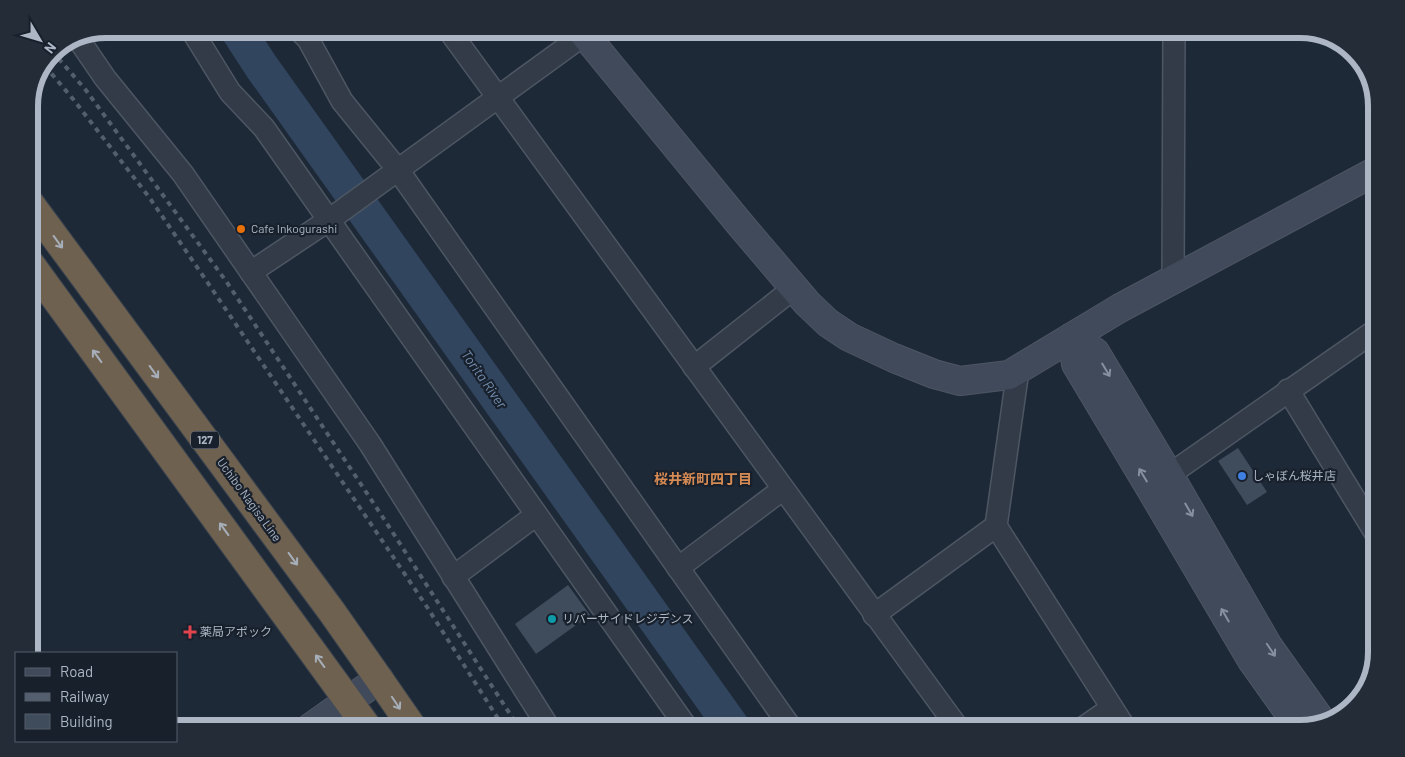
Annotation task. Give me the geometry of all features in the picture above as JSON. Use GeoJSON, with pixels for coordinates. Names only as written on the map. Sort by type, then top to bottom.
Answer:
{"type":"FeatureCollection","features":[{"type":"Feature","properties":{"kind":"highway","name":"Uchibo Nagisa Line"},"geometry":{"type":"LineString","coordinates":[[38,214],[379,678],[407,719]]}},
{"type":"Feature","properties":{"kind":"highway"},"geometry":{"type":"LineString","coordinates":[[38,274],[362,719]]}},
{"type":"Feature","properties":{"kind":"street"},"geometry":{"type":"LineString","coordinates":[[197,38],[230,92],[264,128],[332,217],[536,515],[681,719]]}},
{"type":"Feature","properties":{"kind":"street"},"geometry":{"type":"LineString","coordinates":[[307,38],[342,100],[785,719]]}},
{"type":"Feature","properties":{"kind":"street"},"geometry":{"type":"LineString","coordinates":[[455,38],[951,719]]}},
{"type":"Feature","properties":{"kind":"street"},"geometry":{"type":"LineString","coordinates":[[251,272],[394,173],[498,97],[573,38]]}},
{"type":"Feature","properties":{"kind":"street"},"geometry":{"type":"LineString","coordinates":[[588,38],[794,288],[828,323],[849,337],[894,358],[934,374],[960,380],[1009,375],[1120,308],[1367,176]]}},
{"type":"Feature","properties":{"kind":"street"},"geometry":{"type":"LineString","coordinates":[[1173,280],[1174,38]]}},
{"type":"Feature","properties":{"kind":"street"},"geometry":{"type":"LineString","coordinates":[[81,43],[105,78],[183,174],[370,444],[542,719]]}},
{"type":"Feature","properties":{"kind":"street"},"geometry":{"type":"LineString","coordinates":[[694,367],[794,288]]}},
{"type":"Feature","properties":{"kind":"street"},"geometry":{"type":"LineString","coordinates":[[1169,475],[1367,336]]}},
{"type":"Feature","properties":{"kind":"street"},"geometry":{"type":"LineString","coordinates":[[1072,337],[1095,352],[1312,718]]}},
{"type":"Feature","properties":{"kind":"street"},"geometry":{"type":"LineString","coordinates":[[1072,337],[1076,364],[1251,659],[1310,718]]}},
{"type":"Feature","properties":{"kind":"street"},"geometry":{"type":"LineString","coordinates":[[1018,370],[996,526],[1119,719]]}},
{"type":"Feature","properties":{"kind":"street"},"geometry":{"type":"LineString","coordinates":[[1288,390],[1368,515]]}},
{"type":"Feature","properties":{"kind":"street"},"geometry":{"type":"LineString","coordinates":[[678,568],[783,490]]}},
{"type":"Feature","properties":{"kind":"street"},"geometry":{"type":"LineString","coordinates":[[454,577],[536,515]]}},
{"type":"Feature","properties":{"kind":"street"},"geometry":{"type":"LineString","coordinates":[[874,615],[996,526]]}},
{"type":"Feature","properties":{"kind":"street"},"geometry":{"type":"LineString","coordinates":[[322,719],[379,678]]}},
{"type":"Feature","properties":{"kind":"street"},"geometry":{"type":"LineString","coordinates":[[1096,719],[1112,708]]}},
{"type":"Feature","properties":{"kind":"building","name":"しゃぼん桜井店"},"geometry":{"type":"Polygon","coordinates":[[[1238,448],[1267,492],[1247,505],[1218,461],[1238,448]]]}},
{"type":"Feature","properties":{"kind":"building","name":"リバーサイドレジデンス"},"geometry":{"type":"Polygon","coordinates":[[[568,585],[590,615],[536,654],[515,624],[568,585]]]}},
{"type":"Feature","properties":{"kind":"waterway","name":"Torita River"},"geometry":{"type":"LineString","coordinates":[[243,38],[727,719]]}},
{"type":"Feature","properties":{"kind":"railway"},"geometry":{"type":"LineString","coordinates":[[64,65],[85,89],[226,281],[384,519],[513,719]]}},
{"type":"Feature","properties":{"kind":"railway"},"geometry":{"type":"LineString","coordinates":[[48,70],[149,197],[427,607],[498,719]]}},
{"type":"Feature","properties":{"kind":"place","name":"Cafe Inkogurashi"},"geometry":{"type":"Point","coordinates":[241,229]}},
{"type":"Feature","properties":{"kind":"place","name":"しゃぼん桜井店"},"geometry":{"type":"Point","coordinates":[1242,476]}},
{"type":"Feature","properties":{"kind":"place","name":"リバーサイドレジデンス"},"geometry":{"type":"Point","coordinates":[552,619]}},
{"type":"Feature","properties":{"kind":"place","name":"薬局アポック"},"geometry":{"type":"Point","coordinates":[190,632]}},
{"type":"Feature","properties":{"kind":"district","name":"桜井新町四丁目"},"geometry":{"type":"Point","coordinates":[703,479]}}]}
